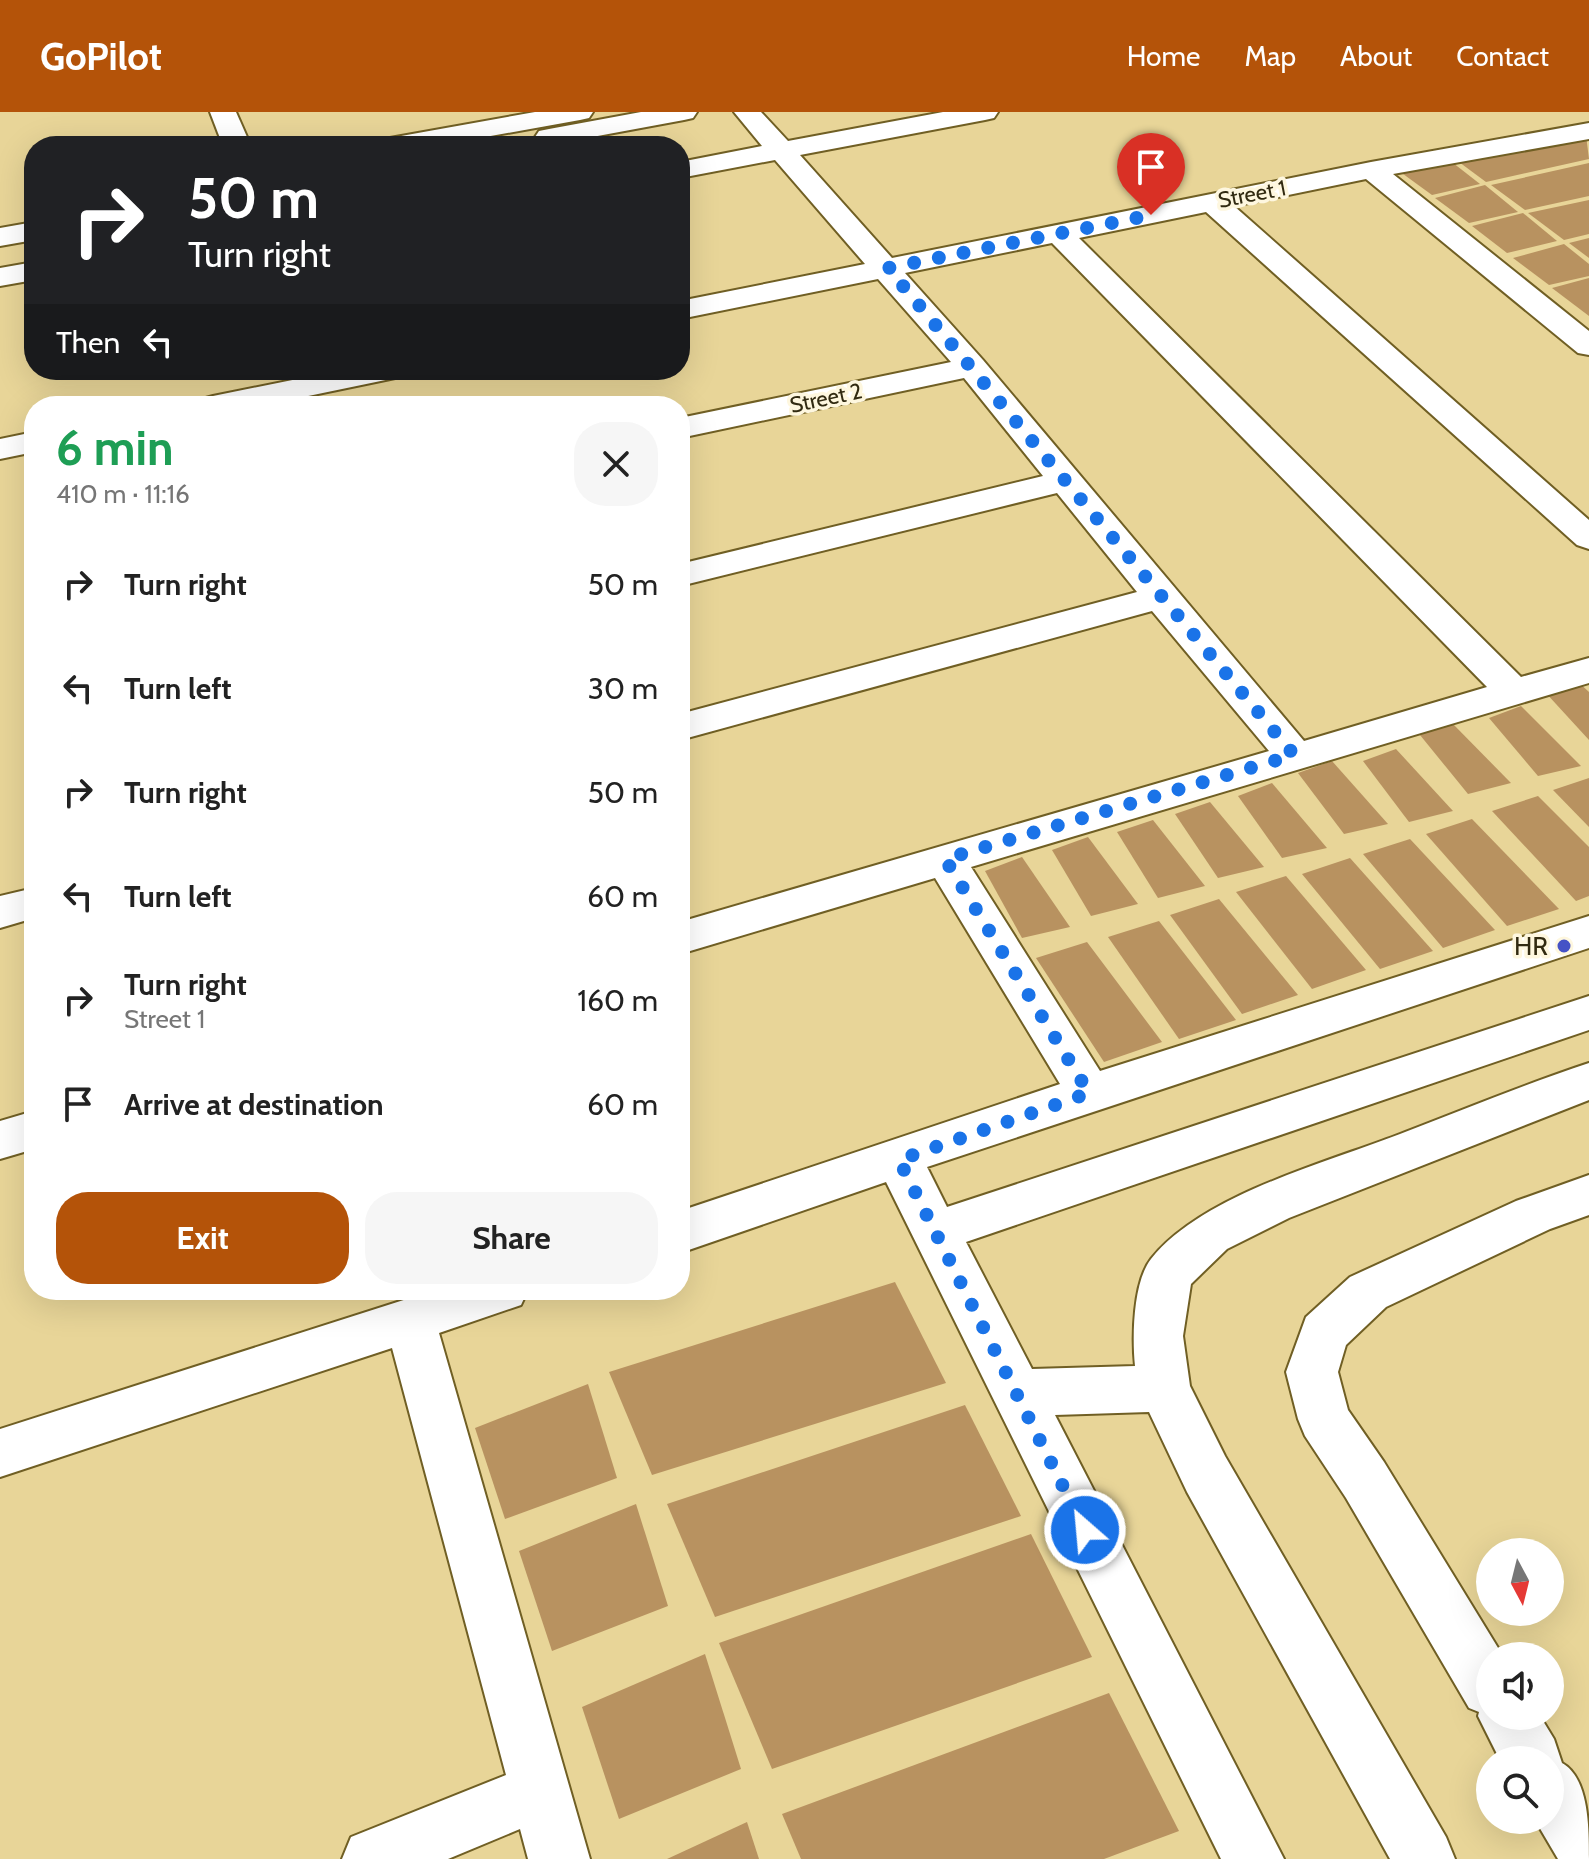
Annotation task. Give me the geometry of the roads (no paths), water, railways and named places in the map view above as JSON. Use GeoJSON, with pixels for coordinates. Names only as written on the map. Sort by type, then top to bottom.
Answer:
{"type":"FeatureCollection","features":[{"type":"Feature","properties":{"kind":"street"},"geometry":{"type":"LineString","coordinates":[[223,112],[233,136]]}},
{"type":"Feature","properties":{"kind":"street"},"geometry":{"type":"LineString","coordinates":[[446,136],[580,112]]}},
{"type":"Feature","properties":{"kind":"street"},"geometry":{"type":"LineString","coordinates":[[553,136],[684,112]]}},
{"type":"Feature","properties":{"kind":"street"},"geometry":{"type":"LineString","coordinates":[[747,112],[888,268],[1294,755]]}},
{"type":"Feature","properties":{"kind":"street"},"geometry":{"type":"LineString","coordinates":[[690,167],[886,112]]}},
{"type":"Feature","properties":{"kind":"street"},"geometry":{"type":"LineString","coordinates":[[690,149],[774,143],[985,112]]}},
{"type":"Feature","properties":{"kind":"street","name":"Street 1"},"geometry":{"type":"LineString","coordinates":[[690,308],[1371,170],[1589,131]]}},
{"type":"Feature","properties":{"kind":"street"},"geometry":{"type":"LineString","coordinates":[[1371,170],[1589,346]]}},
{"type":"Feature","properties":{"kind":"street"},"geometry":{"type":"LineString","coordinates":[[1212,202],[1589,538]]}},
{"type":"Feature","properties":{"kind":"street"},"geometry":{"type":"LineString","coordinates":[[0,215],[24,211]]}},
{"type":"Feature","properties":{"kind":"street"},"geometry":{"type":"LineString","coordinates":[[0,237],[24,233]]}},
{"type":"Feature","properties":{"kind":"street"},"geometry":{"type":"LineString","coordinates":[[1059,234],[1513,691]]}},
{"type":"Feature","properties":{"kind":"street"},"geometry":{"type":"LineString","coordinates":[[0,277],[24,273]]}},
{"type":"Feature","properties":{"kind":"street"},"geometry":{"type":"LineString","coordinates":[[0,299],[24,295]]}},
{"type":"Feature","properties":{"kind":"street","name":"Street 2"},"geometry":{"type":"LineString","coordinates":[[690,426],[972,367]]}},
{"type":"Feature","properties":{"kind":"street"},"geometry":{"type":"LineString","coordinates":[[276,396],[346,380]]}},
{"type":"Feature","properties":{"kind":"street"},"geometry":{"type":"LineString","coordinates":[[0,449],[24,444]]}},
{"type":"Feature","properties":{"kind":"street"},"geometry":{"type":"LineString","coordinates":[[690,573],[1066,481]]}},
{"type":"Feature","properties":{"kind":"street"},"geometry":{"type":"LineString","coordinates":[[690,724],[1160,597]]}},
{"type":"Feature","properties":{"kind":"street"},"geometry":{"type":"LineString","coordinates":[[690,935],[1589,670]]}},
{"type":"Feature","properties":{"kind":"street"},"geometry":{"type":"LineString","coordinates":[[945,859],[1089,1093]]}},
{"type":"Feature","properties":{"kind":"street"},"geometry":{"type":"LineString","coordinates":[[0,912],[24,906]]}},
{"type":"Feature","properties":{"kind":"street"},"geometry":{"type":"LineString","coordinates":[[690,1229],[1089,1093],[1589,932]]}},
{"type":"Feature","properties":{"kind":"street"},"geometry":{"type":"LineString","coordinates":[[935,1232],[1589,1013]]}},
{"type":"Feature","properties":{"kind":"street"},"geometry":{"type":"LineString","coordinates":[[1424,1859],[1206,1474],[1164,1388],[1157,1336],[1168,1275],[1210,1234],[1272,1204],[1589,1081]]}},
{"type":"Feature","properties":{"kind":"street"},"geometry":{"type":"LineString","coordinates":[[0,1140],[24,1133]]}},
{"type":"Feature","properties":{"kind":"street"},"geometry":{"type":"LineString","coordinates":[[899,1160],[1253,1859]]}},
{"type":"Feature","properties":{"kind":"street"},"geometry":{"type":"LineString","coordinates":[[1476,1665],[1365,1480],[1324,1419],[1312,1372],[1324,1333],[1368,1292],[1533,1215],[1589,1195]]}},
{"type":"Feature","properties":{"kind":"street"},"geometry":{"type":"LineString","coordinates":[[0,1453],[473,1300]]}},
{"type":"Feature","properties":{"kind":"street"},"geometry":{"type":"LineString","coordinates":[[410,1321],[559,1859]]}},
{"type":"Feature","properties":{"kind":"street"},"geometry":{"type":"LineString","coordinates":[[1016,1393],[1164,1388]]}},
{"type":"Feature","properties":{"kind":"street"},"geometry":{"type":"LineString","coordinates":[[373,1859],[540,1791]]}},
{"type":"Feature","properties":{"kind":"street"},"geometry":{"type":"LineString","coordinates":[[1564,1811],[1589,1853]]}},
{"type":"Feature","properties":{"kind":"place","name":"HR"},"geometry":{"type":"Point","coordinates":[1564,946]}}]}
